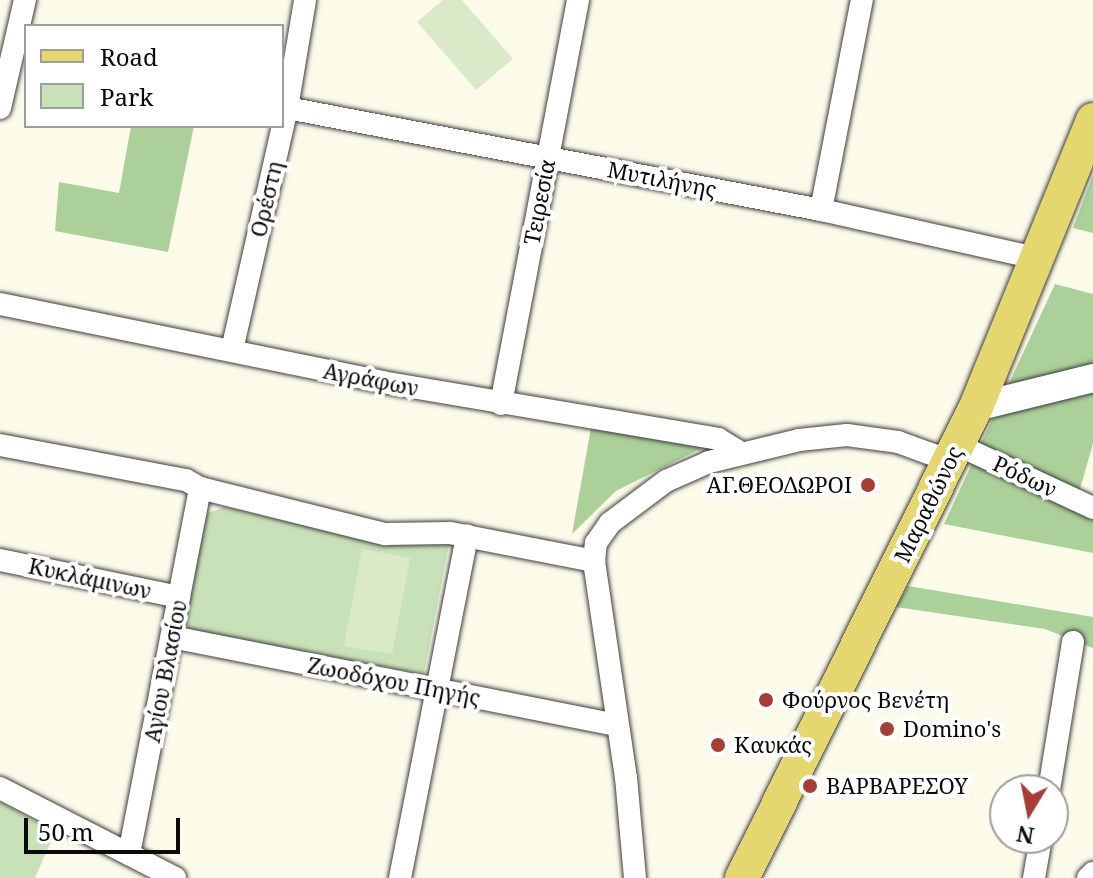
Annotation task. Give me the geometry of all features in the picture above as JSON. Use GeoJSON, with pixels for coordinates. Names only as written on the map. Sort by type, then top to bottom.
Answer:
{"type":"FeatureCollection","features":[{"type":"Feature","properties":{"kind":"main road","name":"Μαραθώνος"},"geometry":{"type":"LineString","coordinates":[[742,878],[976,407],[1091,130]]}},
{"type":"Feature","properties":{"kind":"street"},"geometry":{"type":"LineString","coordinates":[[0,108],[25,0]]}},
{"type":"Feature","properties":{"kind":"street","name":"Ορέστη"},"geometry":{"type":"LineString","coordinates":[[284,108],[305,0]]}},
{"type":"Feature","properties":{"kind":"street","name":"Τειρεσία"},"geometry":{"type":"LineString","coordinates":[[501,404],[578,0]]}},
{"type":"Feature","properties":{"kind":"street"},"geometry":{"type":"LineString","coordinates":[[821,210],[862,0]]}},
{"type":"Feature","properties":{"kind":"street","name":"Μυτιλήνης"},"geometry":{"type":"LineString","coordinates":[[284,108],[821,210],[1040,259]]}},
{"type":"Feature","properties":{"kind":"street","name":"Ορέστη"},"geometry":{"type":"LineString","coordinates":[[232,350],[280,128]]}},
{"type":"Feature","properties":{"kind":"street","name":"Αγράφων"},"geometry":{"type":"LineString","coordinates":[[0,304],[501,404],[718,439],[741,453]]}},
{"type":"Feature","properties":{"kind":"street"},"geometry":{"type":"LineString","coordinates":[[976,407],[1093,378]]}},
{"type":"Feature","properties":{"kind":"street","name":"Ρόδων"},"geometry":{"type":"LineString","coordinates":[[594,561],[596,543],[610,523],[636,500],[666,481],[741,453],[847,435],[954,453],[1093,508]]}},
{"type":"Feature","properties":{"kind":"street"},"geometry":{"type":"LineString","coordinates":[[0,445],[186,480],[200,488],[385,534],[467,536],[594,561],[635,878]]}},
{"type":"Feature","properties":{"kind":"street","name":"Αγίου Βλασίου"},"geometry":{"type":"LineString","coordinates":[[129,854],[200,488]]}},
{"type":"Feature","properties":{"kind":"street"},"geometry":{"type":"LineString","coordinates":[[400,878],[467,536]]}},
{"type":"Feature","properties":{"kind":"street","name":"Κυκλάμινων"},"geometry":{"type":"LineString","coordinates":[[0,560],[179,597]]}},
{"type":"Feature","properties":{"kind":"street","name":"Ζωοδόχου Πηγής"},"geometry":{"type":"LineString","coordinates":[[172,637],[616,725]]}},
{"type":"Feature","properties":{"kind":"street"},"geometry":{"type":"LineString","coordinates":[[1052,774],[1073,642]]}},
{"type":"Feature","properties":{"kind":"street"},"geometry":{"type":"LineString","coordinates":[[0,788],[175,878]]}},
{"type":"Feature","properties":{"kind":"street"},"geometry":{"type":"LineString","coordinates":[[1034,878],[1038,854]]}},
{"type":"Feature","properties":{"kind":"street"},"geometry":{"type":"LineString","coordinates":[[1088,878],[1093,873]]}},
{"type":"Feature","properties":{"kind":"green space"},"geometry":{"type":"Polygon","coordinates":[[[443,0],[462,0],[513,59],[476,90],[417,22],[443,0]]]}},
{"type":"Feature","properties":{"kind":"green space"},"geometry":{"type":"Polygon","coordinates":[[[131,128],[194,128],[168,252],[55,231],[59,182],[119,193],[131,128]]]}},
{"type":"Feature","properties":{"kind":"green space"},"geometry":{"type":"Polygon","coordinates":[[[1093,175],[1093,233],[1073,228],[1093,175]]]}},
{"type":"Feature","properties":{"kind":"green space"},"geometry":{"type":"Polygon","coordinates":[[[1055,284],[1093,294],[1093,444],[1079,492],[1093,519],[1093,553],[944,524],[1055,284]]]}},
{"type":"Feature","properties":{"kind":"green space"},"geometry":{"type":"Polygon","coordinates":[[[591,428],[706,446],[616,491],[572,534],[591,428]]]}},
{"type":"Feature","properties":{"kind":"green space"},"geometry":{"type":"Polygon","coordinates":[[[225,507],[364,540],[449,545],[424,674],[184,629],[204,514],[225,507]]]}},
{"type":"Feature","properties":{"kind":"green space"},"geometry":{"type":"Polygon","coordinates":[[[362,549],[410,558],[392,654],[344,646],[362,549]]]}},
{"type":"Feature","properties":{"kind":"green space"},"geometry":{"type":"Polygon","coordinates":[[[908,586],[1093,617],[1093,648],[1045,629],[896,607],[908,586]]]}},
{"type":"Feature","properties":{"kind":"green space"},"geometry":{"type":"Polygon","coordinates":[[[0,802],[55,832],[35,878],[0,878],[0,802]]]}},
{"type":"Feature","properties":{"kind":"place","name":"ΑΓ.ΘΕΟΔΩΡΟΙ"},"geometry":{"type":"Point","coordinates":[868,485]}},
{"type":"Feature","properties":{"kind":"place","name":"Φούρνος Βενέτη"},"geometry":{"type":"Point","coordinates":[766,700]}},
{"type":"Feature","properties":{"kind":"place","name":"Domino's"},"geometry":{"type":"Point","coordinates":[887,729]}},
{"type":"Feature","properties":{"kind":"place","name":"Καυκάς"},"geometry":{"type":"Point","coordinates":[718,745]}},
{"type":"Feature","properties":{"kind":"place","name":"ΒΑΡΒΑΡΕΣΟΥ"},"geometry":{"type":"Point","coordinates":[810,786]}}]}
